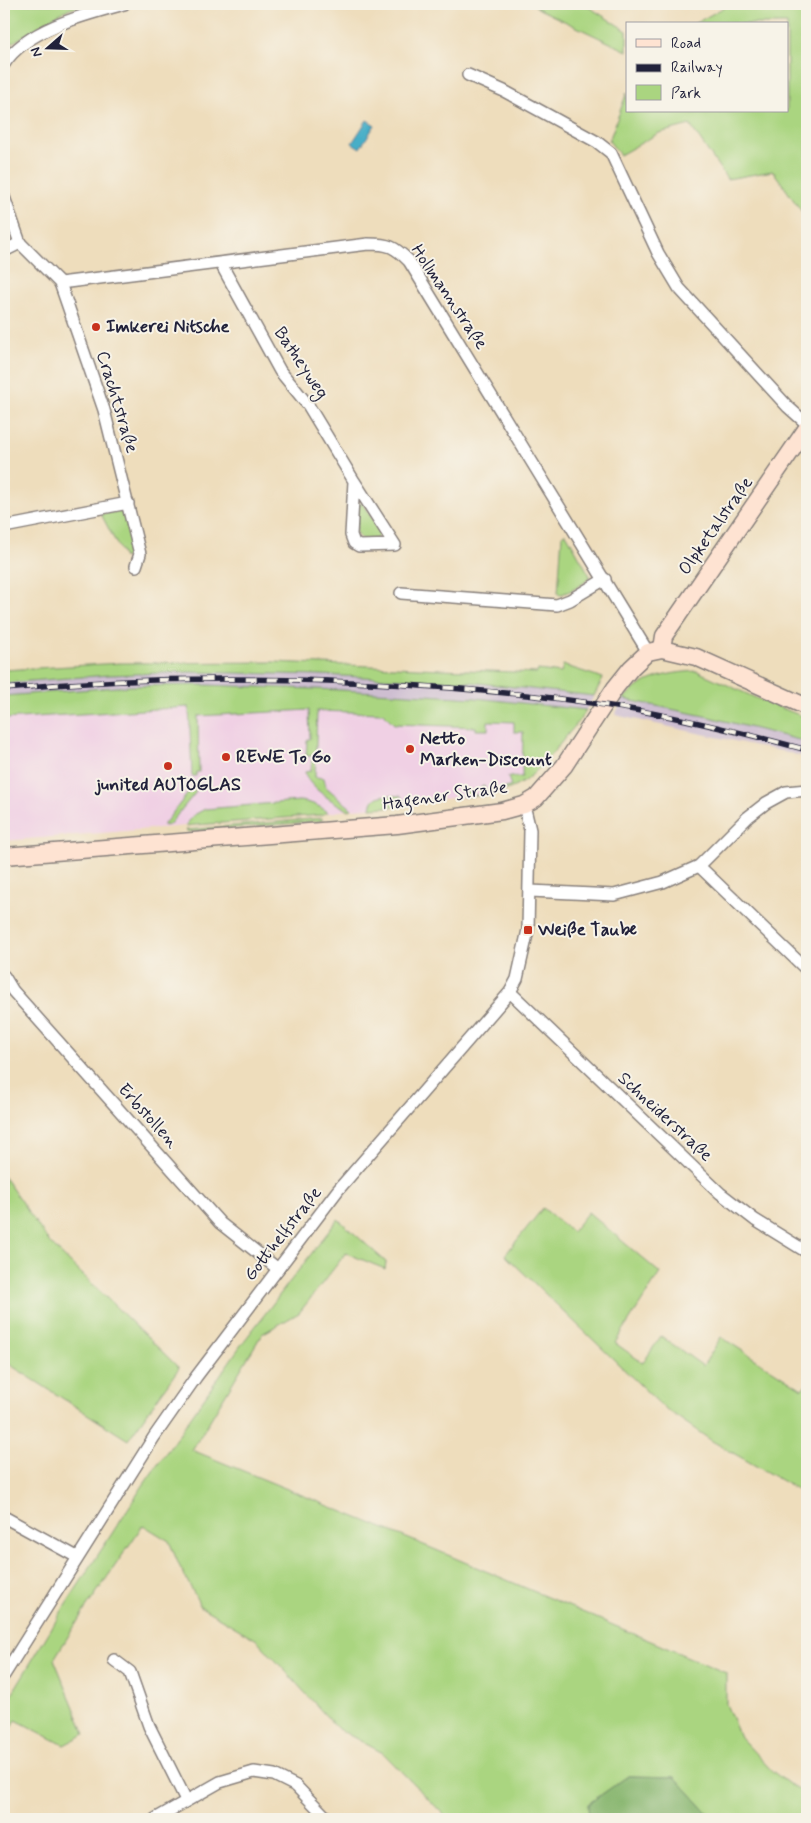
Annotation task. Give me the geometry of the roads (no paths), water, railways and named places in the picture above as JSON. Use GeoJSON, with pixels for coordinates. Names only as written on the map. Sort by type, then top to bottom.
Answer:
{"type":"FeatureCollection","features":[{"type":"Feature","properties":{"kind":"main road","name":"Olpketalstraße"},"geometry":{"type":"LineString","coordinates":[[655,650],[807,428]]}},
{"type":"Feature","properties":{"kind":"main road"},"geometry":{"type":"LineString","coordinates":[[655,650],[696,657],[807,707]]}},
{"type":"Feature","properties":{"kind":"main road","name":"Hagener Straße"},"geometry":{"type":"LineString","coordinates":[[4,856],[387,826],[502,811],[524,805],[536,798],[564,766],[614,688],[632,668],[655,650]]}},
{"type":"Feature","properties":{"kind":"street"},"geometry":{"type":"LineString","coordinates":[[4,64],[26,43],[48,29],[80,16],[124,4]]}},
{"type":"Feature","properties":{"kind":"street"},"geometry":{"type":"LineString","coordinates":[[468,75],[504,91],[597,142],[611,153],[658,253],[679,288],[807,424]]}},
{"type":"Feature","properties":{"kind":"street"},"geometry":{"type":"LineString","coordinates":[[4,197],[20,243],[60,283]]}},
{"type":"Feature","properties":{"kind":"street"},"geometry":{"type":"LineString","coordinates":[[4,251],[20,243]]}},
{"type":"Feature","properties":{"kind":"street","name":"Hollmannstraße"},"geometry":{"type":"LineString","coordinates":[[60,283],[368,244],[382,244],[397,249],[409,261],[605,579],[655,650]]}},
{"type":"Feature","properties":{"kind":"street","name":"Batheyweg"},"geometry":{"type":"LineString","coordinates":[[221,264],[280,371],[308,405],[395,545],[359,546],[354,543],[351,535],[354,481]]}},
{"type":"Feature","properties":{"kind":"street","name":"Crachtstraße"},"geometry":{"type":"LineString","coordinates":[[60,283],[104,410],[140,554],[136,566]]}},
{"type":"Feature","properties":{"kind":"street"},"geometry":{"type":"LineString","coordinates":[[4,527],[128,503]]}},
{"type":"Feature","properties":{"kind":"street"},"geometry":{"type":"LineString","coordinates":[[400,593],[557,605],[570,600],[605,579]]}},
{"type":"Feature","properties":{"kind":"street"},"geometry":{"type":"LineString","coordinates":[[530,891],[614,895],[663,882],[699,866],[748,817],[766,803],[786,792],[807,790]]}},
{"type":"Feature","properties":{"kind":"street","name":"Gotthelfstraße"},"geometry":{"type":"LineString","coordinates":[[4,1675],[154,1437],[196,1377],[338,1190],[510,992],[517,979],[528,930],[530,830],[524,805]]}},
{"type":"Feature","properties":{"kind":"street"},"geometry":{"type":"LineString","coordinates":[[699,866],[807,970]]}},
{"type":"Feature","properties":{"kind":"street","name":"Erbstollen"},"geometry":{"type":"LineString","coordinates":[[4,976],[14,991],[220,1223],[278,1268]]}},
{"type":"Feature","properties":{"kind":"street","name":"Schneiderstraße"},"geometry":{"type":"LineString","coordinates":[[510,992],[720,1193],[754,1220],[807,1252]]}},
{"type":"Feature","properties":{"kind":"street"},"geometry":{"type":"LineString","coordinates":[[4,1517],[77,1557]]}},
{"type":"Feature","properties":{"kind":"street"},"geometry":{"type":"LineString","coordinates":[[114,1660],[130,1672],[149,1726],[186,1800]]}},
{"type":"Feature","properties":{"kind":"street"},"geometry":{"type":"LineString","coordinates":[[155,1819],[220,1782],[254,1772],[274,1775],[296,1786],[328,1819]]}},
{"type":"Feature","properties":{"kind":"water"},"geometry":{"type":"Polygon","coordinates":[[[367,120],[375,125],[360,148],[352,143],[367,120]]]}},
{"type":"Feature","properties":{"kind":"railway"},"geometry":{"type":"LineString","coordinates":[[4,689],[85,683],[207,679],[329,681],[437,687],[545,697],[641,711],[712,726],[807,750]]}},
{"type":"Feature","properties":{"kind":"place","name":"Imkerei Nitsche"},"geometry":{"type":"Point","coordinates":[96,327]}},
{"type":"Feature","properties":{"kind":"place","name":"Netto Marken-Discount"},"geometry":{"type":"Point","coordinates":[410,749]}},
{"type":"Feature","properties":{"kind":"place","name":"REWE To Go"},"geometry":{"type":"Point","coordinates":[226,757]}},
{"type":"Feature","properties":{"kind":"place","name":"junited AUTOGLAS"},"geometry":{"type":"Point","coordinates":[168,766]}},
{"type":"Feature","properties":{"kind":"place","name":"Weiße Taube"},"geometry":{"type":"Point","coordinates":[528,930]}}]}
